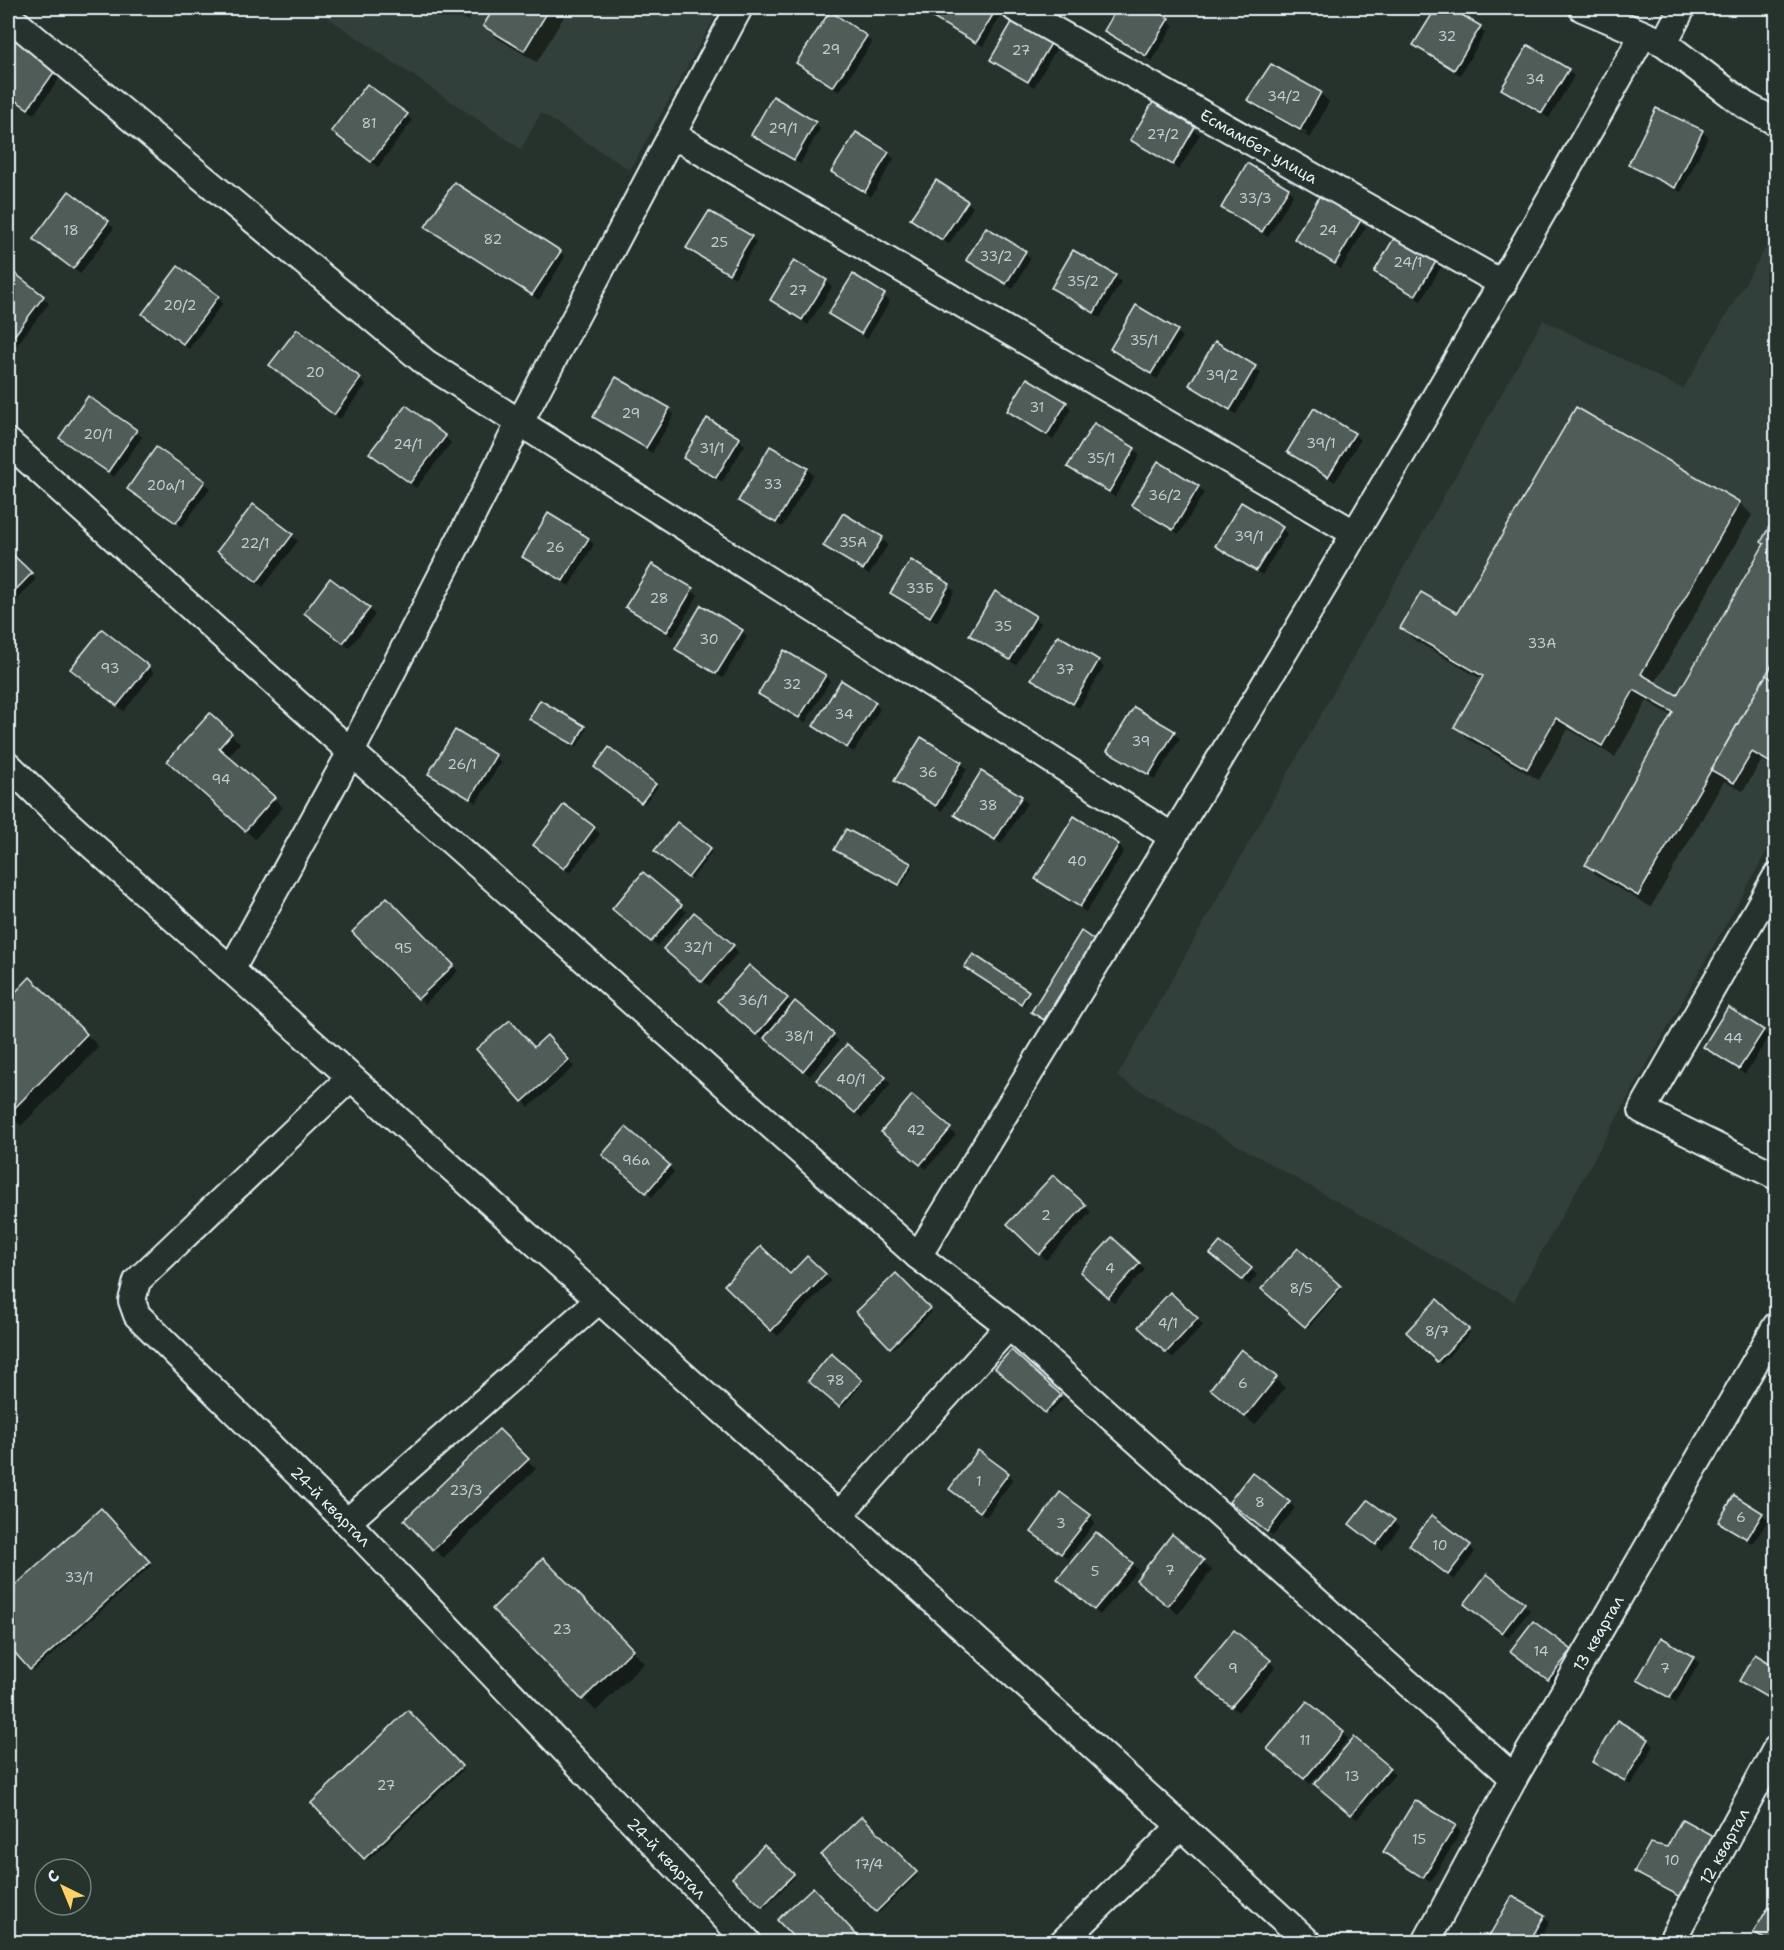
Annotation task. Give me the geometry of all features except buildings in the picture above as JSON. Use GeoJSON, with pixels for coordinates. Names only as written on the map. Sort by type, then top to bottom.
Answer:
{"type":"FeatureCollection","features":[{"type":"Feature","properties":{"kind":"street"},"geometry":{"type":"LineString","coordinates":[[231,970],[351,752],[520,422],[739,8]]}},
{"type":"Feature","properties":{"kind":"street","name":"Есмамбет улица"},"geometry":{"type":"LineString","coordinates":[[1016,8],[1503,284]]}},
{"type":"Feature","properties":{"kind":"street"},"geometry":{"type":"LineString","coordinates":[[1582,8],[1654,39],[1745,105],[1776,122]]}},
{"type":"Feature","properties":{"kind":"street"},"geometry":{"type":"LineString","coordinates":[[918,1256],[1173,837],[1503,284],[1654,39],[1682,8]]}},
{"type":"Feature","properties":{"kind":"street"},"geometry":{"type":"LineString","coordinates":[[12,14],[426,363],[1173,837]]}},
{"type":"Feature","properties":{"kind":"street"},"geometry":{"type":"LineString","coordinates":[[673,135],[1354,533]]}},
{"type":"Feature","properties":{"kind":"street"},"geometry":{"type":"LineString","coordinates":[[8,442],[351,752],[918,1256],[1009,1326],[1514,1778]]}},
{"type":"Feature","properties":{"kind":"street"},"geometry":{"type":"LineString","coordinates":[[8,765],[350,1078],[839,1515],[1308,1942]]}},
{"type":"Feature","properties":{"kind":"street"},"geometry":{"type":"LineString","coordinates":[[1776,878],[1642,1110],[1776,1176]]}},
{"type":"Feature","properties":{"kind":"street","name":"24-й квартал"},"geometry":{"type":"LineString","coordinates":[[350,1078],[137,1281],[132,1301],[137,1315],[347,1522],[748,1942]]}},
{"type":"Feature","properties":{"kind":"street"},"geometry":{"type":"LineString","coordinates":[[347,1522],[599,1300]]}},
{"type":"Feature","properties":{"kind":"street"},"geometry":{"type":"LineString","coordinates":[[839,1515],[1009,1326]]}},
{"type":"Feature","properties":{"kind":"street","name":"13 квартал"},"geometry":{"type":"LineString","coordinates":[[1426,1942],[1514,1778],[1776,1326]]}},
{"type":"Feature","properties":{"kind":"street","name":"12 квартал"},"geometry":{"type":"LineString","coordinates":[[1671,1942],[1776,1749]]}},
{"type":"Feature","properties":{"kind":"street"},"geometry":{"type":"LineString","coordinates":[[1063,1942],[1180,1827]]}},
{"type":"Feature","properties":{"kind":"shaded area"},"geometry":{"type":"Polygon","coordinates":[[[333,8],[720,8],[630,170],[541,113],[521,149],[327,17],[333,8]]]}},
{"type":"Feature","properties":{"kind":"shaded area"},"geometry":{"type":"Polygon","coordinates":[[[1776,230],[1776,835],[1514,1301],[1117,1077],[1543,320],[1683,389],[1776,230]]]}}]}
